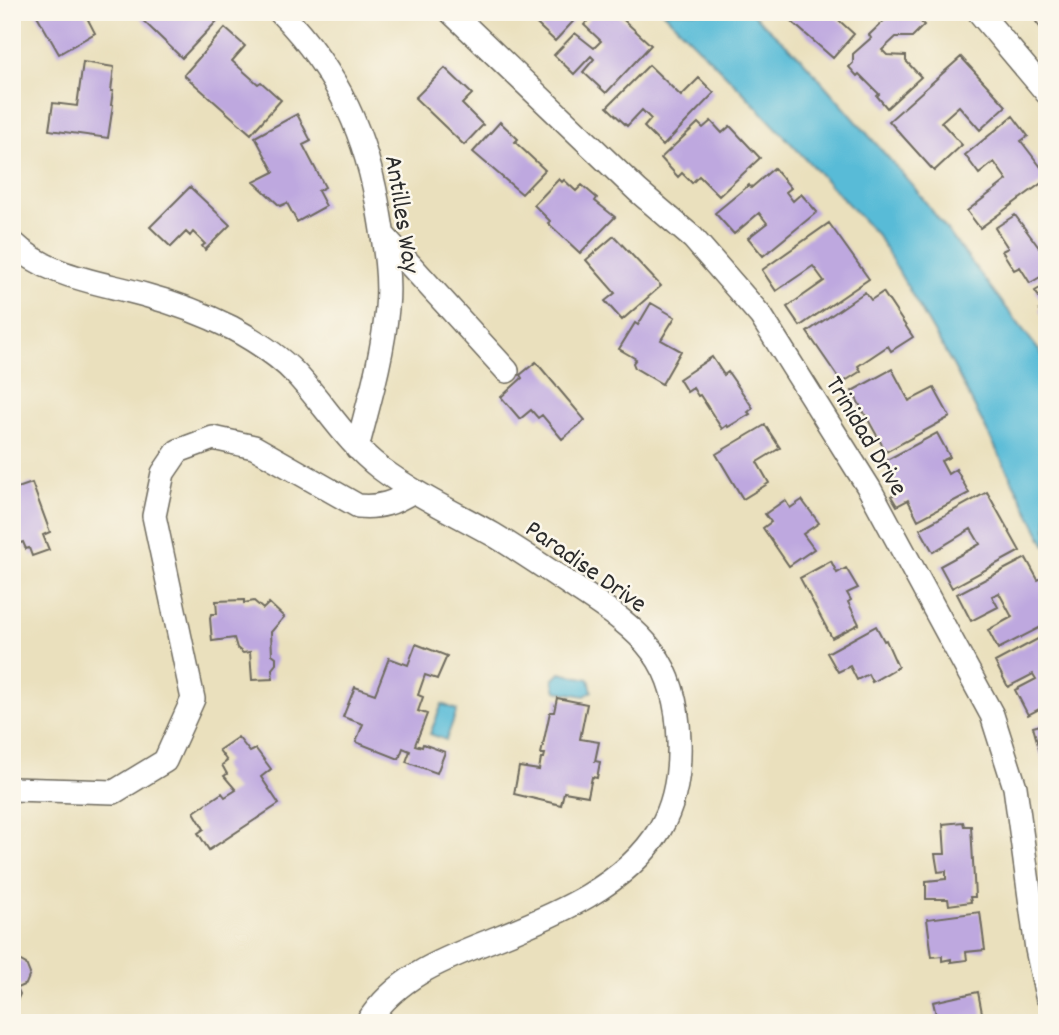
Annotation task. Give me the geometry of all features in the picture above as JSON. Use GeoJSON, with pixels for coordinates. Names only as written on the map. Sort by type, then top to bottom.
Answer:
{"type":"FeatureCollection","features":[{"type":"Feature","properties":{"kind":"street","name":"Antilles Way"},"geometry":{"type":"LineString","coordinates":[[280,12],[320,58],[346,102],[368,158],[383,235],[388,289],[386,318],[358,448]]}},
{"type":"Feature","properties":{"kind":"street","name":"Trinidad Drive"},"geometry":{"type":"LineString","coordinates":[[451,12],[638,191],[693,238],[761,316],[869,488],[992,715],[1015,787],[1037,948],[1047,996]]}},
{"type":"Feature","properties":{"kind":"street"},"geometry":{"type":"LineString","coordinates":[[979,12],[1047,93]]}},
{"type":"Feature","properties":{"kind":"street"},"geometry":{"type":"LineString","coordinates":[[383,235],[508,371]]}},
{"type":"Feature","properties":{"kind":"street","name":"Paradise Drive"},"geometry":{"type":"LineString","coordinates":[[12,242],[46,267],[180,306],[215,319],[257,342],[295,373],[358,448],[374,463],[413,491],[517,549],[604,607],[636,632],[655,654],[672,692],[678,721],[678,765],[671,804],[661,827],[638,857],[600,887],[558,911],[440,961],[408,979],[382,1002],[367,1023]]}},
{"type":"Feature","properties":{"kind":"street"},"geometry":{"type":"LineString","coordinates":[[15,786],[114,792],[165,761],[193,699],[154,516],[163,472],[178,451],[214,438],[254,447],[358,506],[377,508],[399,500],[413,491]]}},
{"type":"Feature","properties":{"kind":"water"},"geometry":{"type":"Polygon","coordinates":[[[663,12],[750,12],[800,57],[913,186],[1047,361],[1047,548],[954,367],[878,236],[741,90],[663,12]]]}},
{"type":"Feature","properties":{"kind":"water"},"geometry":{"type":"Polygon","coordinates":[[[560,673],[589,679],[592,691],[585,696],[556,691],[553,680],[560,673]]]}},
{"type":"Feature","properties":{"kind":"water"},"geometry":{"type":"Polygon","coordinates":[[[442,704],[457,710],[446,740],[430,734],[442,704]]]}},
{"type":"Feature","properties":{"kind":"building"},"geometry":{"type":"Polygon","coordinates":[[[35,12],[84,12],[95,33],[59,54],[35,12]]]}},
{"type":"Feature","properties":{"kind":"building"},"geometry":{"type":"Polygon","coordinates":[[[134,12],[208,12],[217,21],[182,58],[134,12]]]}},
{"type":"Feature","properties":{"kind":"building"},"geometry":{"type":"Polygon","coordinates":[[[515,12],[582,12],[555,41],[525,13],[521,18],[515,12]]]}},
{"type":"Feature","properties":{"kind":"building"},"geometry":{"type":"Polygon","coordinates":[[[595,12],[615,12],[651,45],[606,93],[583,72],[594,59],[591,56],[574,74],[554,55],[575,33],[594,48],[601,41],[584,25],[595,12]]]}},
{"type":"Feature","properties":{"kind":"building"},"geometry":{"type":"Polygon","coordinates":[[[786,12],[833,12],[832,14],[854,34],[833,58],[784,15],[786,12]]]}},
{"type":"Feature","properties":{"kind":"building"},"geometry":{"type":"Polygon","coordinates":[[[893,12],[911,12],[924,25],[912,37],[896,37],[882,50],[887,55],[906,56],[906,61],[921,77],[887,108],[877,96],[879,94],[849,67],[853,63],[853,54],[893,12]]]}},
{"type":"Feature","properties":{"kind":"building"},"geometry":{"type":"Polygon","coordinates":[[[1029,12],[1047,12],[1047,27],[1042,30],[1029,12]]]}},
{"type":"Feature","properties":{"kind":"building"},"geometry":{"type":"Polygon","coordinates":[[[225,28],[245,46],[232,61],[281,100],[251,134],[184,75],[225,28]]]}},
{"type":"Feature","properties":{"kind":"building"},"geometry":{"type":"Polygon","coordinates":[[[961,57],[1006,106],[980,130],[959,106],[941,122],[962,145],[934,171],[889,121],[961,57]]]}},
{"type":"Feature","properties":{"kind":"building"},"geometry":{"type":"Polygon","coordinates":[[[83,62],[114,67],[111,91],[113,105],[108,138],[49,130],[53,103],[77,106],[83,62]]]}},
{"type":"Feature","properties":{"kind":"building"},"geometry":{"type":"Polygon","coordinates":[[[649,65],[681,96],[699,78],[714,93],[663,146],[644,127],[651,119],[642,110],[627,126],[607,107],[649,65]]]}},
{"type":"Feature","properties":{"kind":"building"},"geometry":{"type":"Polygon","coordinates":[[[445,68],[472,94],[462,104],[483,125],[464,145],[415,98],[445,68]]]}},
{"type":"Feature","properties":{"kind":"building"},"geometry":{"type":"Polygon","coordinates":[[[297,114],[311,141],[303,145],[325,187],[318,191],[326,206],[297,222],[287,203],[280,206],[254,182],[274,172],[255,137],[297,114]]]}},
{"type":"Feature","properties":{"kind":"building"},"geometry":{"type":"Polygon","coordinates":[[[1013,116],[1028,136],[1021,141],[1047,175],[1047,179],[980,228],[967,211],[1007,180],[994,162],[979,174],[965,155],[1013,116]]]}},
{"type":"Feature","properties":{"kind":"building"},"geometry":{"type":"Polygon","coordinates":[[[711,121],[722,133],[730,126],[760,158],[719,196],[699,176],[692,183],[682,173],[678,177],[661,158],[698,123],[703,128],[711,121]]]}},
{"type":"Feature","properties":{"kind":"building"},"geometry":{"type":"Polygon","coordinates":[[[500,122],[518,139],[515,142],[545,170],[522,194],[473,152],[500,122]]]}},
{"type":"Feature","properties":{"kind":"building"},"geometry":{"type":"Polygon","coordinates":[[[774,168],[791,188],[786,192],[793,201],[801,194],[817,212],[763,256],[748,238],[767,223],[759,213],[734,234],[715,213],[774,168]]]}},
{"type":"Feature","properties":{"kind":"building"},"geometry":{"type":"Polygon","coordinates":[[[559,179],[576,191],[582,185],[597,198],[595,201],[615,217],[580,253],[548,223],[550,221],[534,205],[559,179]]]}},
{"type":"Feature","properties":{"kind":"building"},"geometry":{"type":"Polygon","coordinates":[[[190,187],[230,225],[205,250],[202,246],[205,244],[193,232],[190,236],[186,232],[171,247],[150,227],[190,187]]]}},
{"type":"Feature","properties":{"kind":"building"},"geometry":{"type":"Polygon","coordinates":[[[1015,215],[1040,249],[1047,245],[1047,273],[1030,283],[1020,267],[1014,270],[1002,251],[1008,248],[995,228],[1015,215]]]}},
{"type":"Feature","properties":{"kind":"building"},"geometry":{"type":"Polygon","coordinates":[[[829,223],[869,279],[800,326],[787,307],[824,281],[813,266],[776,291],[762,270],[829,223]]]}},
{"type":"Feature","properties":{"kind":"building"},"geometry":{"type":"Polygon","coordinates":[[[614,236],[661,286],[622,320],[605,301],[615,293],[586,260],[614,236]]]}},
{"type":"Feature","properties":{"kind":"building"},"geometry":{"type":"Polygon","coordinates":[[[1047,284],[1047,323],[1039,310],[1045,306],[1035,291],[1047,284]]]}},
{"type":"Feature","properties":{"kind":"building"},"geometry":{"type":"Polygon","coordinates":[[[865,292],[871,300],[883,292],[913,337],[891,351],[888,346],[858,366],[861,371],[842,383],[807,332],[865,292]]]}},
{"type":"Feature","properties":{"kind":"building"},"geometry":{"type":"Polygon","coordinates":[[[651,303],[675,317],[661,340],[681,351],[662,384],[635,368],[633,363],[636,359],[619,349],[651,303]]]}},
{"type":"Feature","properties":{"kind":"building"},"geometry":{"type":"Polygon","coordinates":[[[712,357],[724,375],[728,372],[753,408],[748,412],[750,414],[722,429],[700,395],[698,396],[693,388],[687,392],[679,379],[712,357]]]}},
{"type":"Feature","properties":{"kind":"building"},"geometry":{"type":"Polygon","coordinates":[[[536,362],[585,420],[562,439],[542,415],[538,418],[531,410],[520,419],[501,397],[522,378],[520,375],[536,362]]]}},
{"type":"Feature","properties":{"kind":"building"},"geometry":{"type":"Polygon","coordinates":[[[892,369],[909,401],[934,388],[950,417],[886,452],[852,391],[892,369]]]}},
{"type":"Feature","properties":{"kind":"building"},"geometry":{"type":"Polygon","coordinates":[[[765,425],[780,448],[757,462],[769,483],[743,499],[716,454],[765,425]]]}},
{"type":"Feature","properties":{"kind":"building"},"geometry":{"type":"Polygon","coordinates":[[[937,433],[950,457],[941,461],[948,474],[956,469],[969,493],[918,520],[908,500],[897,506],[891,496],[899,492],[883,462],[937,433]]]}},
{"type":"Feature","properties":{"kind":"building"},"geometry":{"type":"Polygon","coordinates":[[[32,483],[50,532],[43,535],[49,550],[32,556],[23,542],[12,546],[12,490],[32,483]]]}},
{"type":"Feature","properties":{"kind":"building"},"geometry":{"type":"Polygon","coordinates":[[[987,492],[1020,551],[952,588],[940,566],[980,544],[971,529],[933,552],[920,529],[987,492]]]}},
{"type":"Feature","properties":{"kind":"building"},"geometry":{"type":"Polygon","coordinates":[[[785,500],[790,508],[802,500],[819,523],[803,534],[814,549],[789,566],[763,528],[771,522],[765,514],[785,500]]]}},
{"type":"Feature","properties":{"kind":"building"},"geometry":{"type":"Polygon","coordinates":[[[1026,558],[1038,580],[1042,578],[1047,586],[1047,624],[998,649],[988,630],[1012,617],[999,593],[992,596],[998,607],[971,621],[957,594],[1026,558]]]}},
{"type":"Feature","properties":{"kind":"building"},"geometry":{"type":"Polygon","coordinates":[[[831,561],[837,573],[846,568],[858,588],[847,593],[851,600],[848,602],[859,624],[832,638],[800,578],[831,561]]]}},
{"type":"Feature","properties":{"kind":"building"},"geometry":{"type":"Polygon","coordinates":[[[244,600],[244,603],[254,601],[263,609],[269,603],[284,617],[271,632],[272,654],[276,657],[276,664],[272,669],[273,679],[252,680],[250,652],[243,653],[237,648],[234,638],[212,641],[210,618],[211,614],[217,614],[216,601],[244,600]]]}},
{"type":"Feature","properties":{"kind":"building"},"geometry":{"type":"Polygon","coordinates":[[[876,626],[884,641],[886,640],[898,667],[872,682],[868,674],[857,680],[850,666],[838,672],[827,653],[876,626]]]}},
{"type":"Feature","properties":{"kind":"building"},"geometry":{"type":"Polygon","coordinates":[[[1047,634],[1047,705],[1028,715],[1015,690],[1036,679],[1033,674],[1008,687],[995,662],[1047,634]]]}},
{"type":"Feature","properties":{"kind":"building"},"geometry":{"type":"Polygon","coordinates":[[[416,644],[447,656],[437,679],[425,675],[418,695],[423,697],[418,711],[427,714],[415,745],[422,747],[423,744],[445,752],[437,773],[406,762],[410,751],[403,748],[399,759],[356,742],[363,724],[343,717],[355,687],[375,694],[389,658],[408,665],[416,644]]]}},
{"type":"Feature","properties":{"kind":"building"},"geometry":{"type":"Polygon","coordinates":[[[557,698],[587,704],[580,739],[599,742],[595,761],[600,762],[597,778],[592,777],[588,796],[564,792],[561,805],[514,794],[519,767],[539,770],[541,758],[544,758],[545,754],[541,754],[550,712],[554,712],[557,698]]]}},
{"type":"Feature","properties":{"kind":"building"},"geometry":{"type":"Polygon","coordinates":[[[1047,723],[1047,774],[1046,774],[1033,727],[1047,723]]]}},
{"type":"Feature","properties":{"kind":"building"},"geometry":{"type":"Polygon","coordinates":[[[238,737],[250,752],[256,749],[271,769],[261,777],[279,804],[209,850],[198,833],[204,829],[194,812],[222,793],[225,797],[236,790],[224,776],[227,774],[222,765],[227,761],[219,750],[238,737]]]}},
{"type":"Feature","properties":{"kind":"building"},"geometry":{"type":"Polygon","coordinates":[[[963,822],[964,826],[971,826],[975,897],[970,897],[971,902],[949,905],[948,899],[926,899],[926,881],[946,879],[946,871],[938,872],[935,854],[945,854],[943,824],[963,822]]]}},
{"type":"Feature","properties":{"kind":"building"},"geometry":{"type":"Polygon","coordinates":[[[980,912],[985,950],[966,952],[967,960],[951,962],[951,959],[942,961],[942,956],[932,957],[927,919],[980,912]]]}},
{"type":"Feature","properties":{"kind":"building"},"geometry":{"type":"Polygon","coordinates":[[[12,956],[26,964],[30,974],[26,984],[17,988],[20,994],[12,1005],[12,956]]]}},
{"type":"Feature","properties":{"kind":"building"},"geometry":{"type":"Polygon","coordinates":[[[978,992],[983,1018],[978,1019],[979,1023],[938,1023],[933,1002],[978,992]]]}}]}
